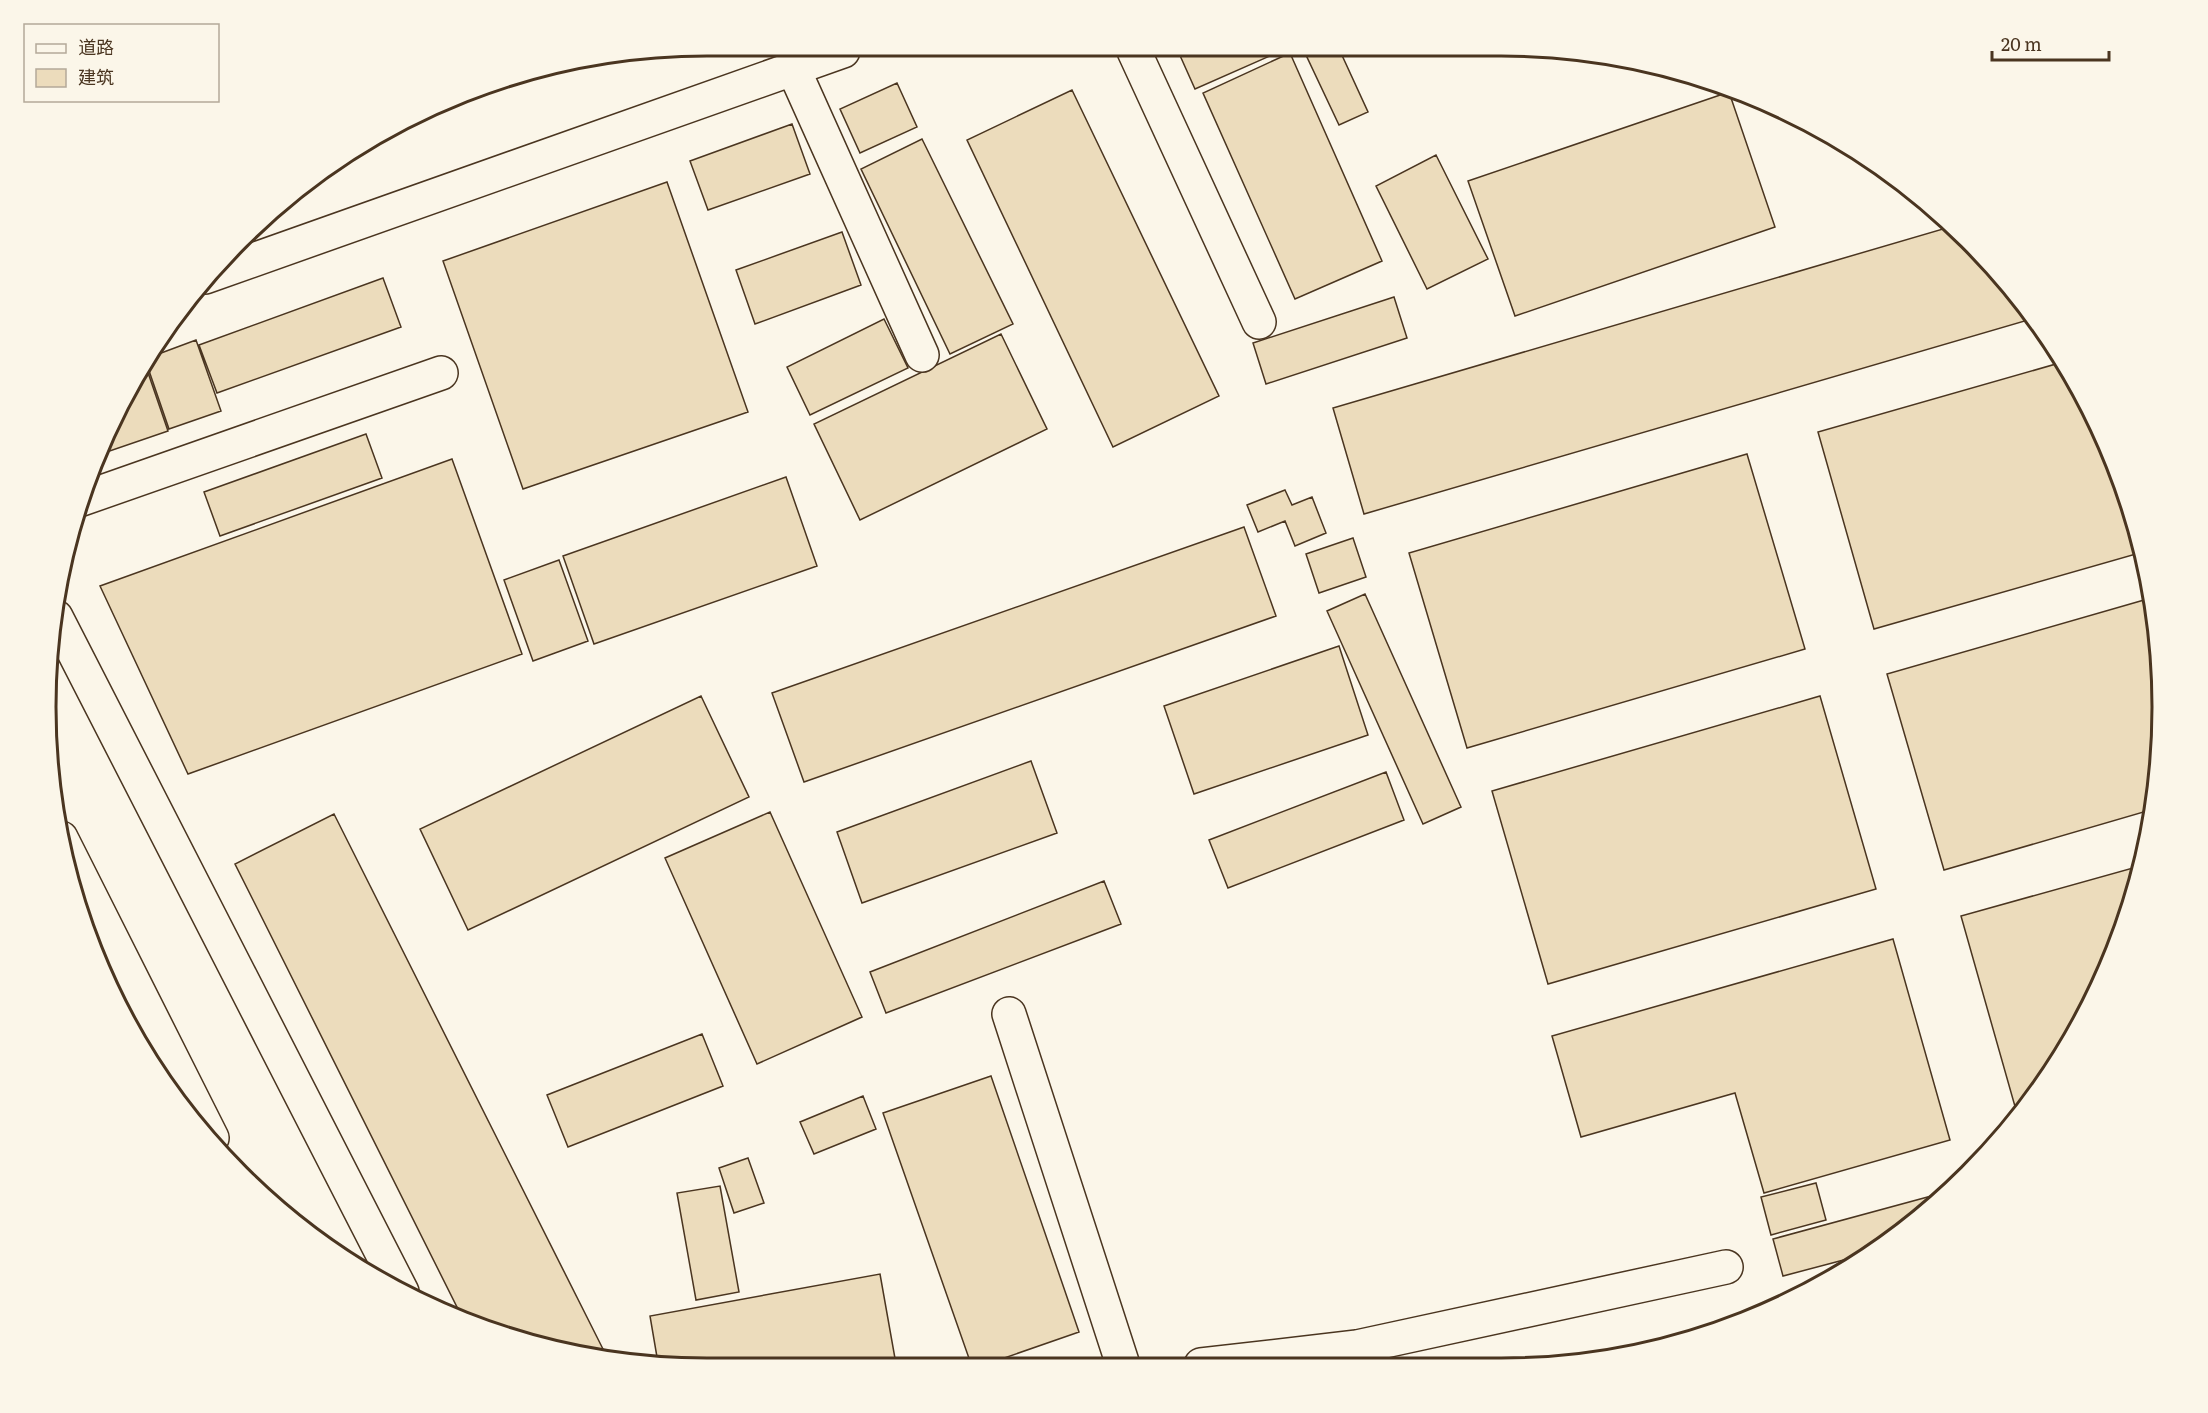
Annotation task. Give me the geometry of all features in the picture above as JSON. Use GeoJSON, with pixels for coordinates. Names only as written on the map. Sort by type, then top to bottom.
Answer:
{"type":"FeatureCollection","features":[{"type":"Feature","properties":{"kind":"street"},"geometry":{"type":"LineString","coordinates":[[223,271],[828,56]]}},
{"type":"Feature","properties":{"kind":"street"},"geometry":{"type":"LineString","coordinates":[[1136,56],[1259,322]]}},
{"type":"Feature","properties":{"kind":"street"},"geometry":{"type":"LineString","coordinates":[[793,68],[922,355]]}},
{"type":"Feature","properties":{"kind":"street"},"geometry":{"type":"LineString","coordinates":[[90,496],[441,373]]}},
{"type":"Feature","properties":{"kind":"street"},"geometry":{"type":"LineString","coordinates":[[61,626],[394,1277]]}},
{"type":"Feature","properties":{"kind":"street"},"geometry":{"type":"LineString","coordinates":[[76,869],[201,1117]]}},
{"type":"Feature","properties":{"kind":"street"},"geometry":{"type":"LineString","coordinates":[[1009,1014],[1121,1358]]}},
{"type":"Feature","properties":{"kind":"street"},"geometry":{"type":"LineString","coordinates":[[1262,1358],[1357,1347],[1726,1267]]}},
{"type":"Feature","properties":{"kind":"building"},"geometry":{"type":"Polygon","coordinates":[[[1180,56],[1270,56],[1195,89],[1180,56]]]}},
{"type":"Feature","properties":{"kind":"building"},"geometry":{"type":"Polygon","coordinates":[[[1283,56],[1291,56],[1382,261],[1295,299],[1203,93],[1283,56]]]}},
{"type":"Feature","properties":{"kind":"building"},"geometry":{"type":"Polygon","coordinates":[[[1306,56],[1342,56],[1368,112],[1339,125],[1306,56]]]}},
{"type":"Feature","properties":{"kind":"building"},"geometry":{"type":"Polygon","coordinates":[[[897,83],[917,127],[860,153],[840,109],[897,83]]]}},
{"type":"Feature","properties":{"kind":"building"},"geometry":{"type":"Polygon","coordinates":[[[1072,90],[1219,396],[1113,447],[967,140],[1072,90]]]}},
{"type":"Feature","properties":{"kind":"building"},"geometry":{"type":"Polygon","coordinates":[[[1722,94],[1731,97],[1775,227],[1515,316],[1468,181],[1722,94]]]}},
{"type":"Feature","properties":{"kind":"building"},"geometry":{"type":"Polygon","coordinates":[[[792,124],[810,174],[708,210],[690,161],[792,124]]]}},
{"type":"Feature","properties":{"kind":"building"},"geometry":{"type":"Polygon","coordinates":[[[922,139],[1013,324],[950,354],[861,169],[922,139]]]}},
{"type":"Feature","properties":{"kind":"building"},"geometry":{"type":"Polygon","coordinates":[[[1436,155],[1488,259],[1427,289],[1376,186],[1436,155]]]}},
{"type":"Feature","properties":{"kind":"building"},"geometry":{"type":"Polygon","coordinates":[[[667,182],[748,412],[523,489],[443,261],[667,182]]]}},
{"type":"Feature","properties":{"kind":"building"},"geometry":{"type":"Polygon","coordinates":[[[1944,229],[1991,277],[2026,321],[1364,514],[1333,408],[1944,229]]]}},
{"type":"Feature","properties":{"kind":"building"},"geometry":{"type":"Polygon","coordinates":[[[842,232],[861,285],[755,324],[736,270],[842,232]]]}},
{"type":"Feature","properties":{"kind":"building"},"geometry":{"type":"Polygon","coordinates":[[[383,278],[401,327],[217,393],[199,345],[383,278]]]}},
{"type":"Feature","properties":{"kind":"building"},"geometry":{"type":"Polygon","coordinates":[[[1394,297],[1407,338],[1266,384],[1253,343],[1394,297]]]}},
{"type":"Feature","properties":{"kind":"building"},"geometry":{"type":"Polygon","coordinates":[[[884,319],[908,368],[810,415],[787,367],[884,319]]]}},
{"type":"Feature","properties":{"kind":"building"},"geometry":{"type":"Polygon","coordinates":[[[1001,334],[1047,429],[860,520],[814,424],[1001,334]]]}},
{"type":"Feature","properties":{"kind":"building"},"geometry":{"type":"Polygon","coordinates":[[[196,340],[221,411],[169,429],[149,371],[160,353],[196,340]]]}},
{"type":"Feature","properties":{"kind":"building"},"geometry":{"type":"Polygon","coordinates":[[[2055,364],[2103,457],[2118,497],[2134,555],[1874,629],[1818,432],[2055,364]]]}},
{"type":"Feature","properties":{"kind":"building"},"geometry":{"type":"Polygon","coordinates":[[[148,373],[168,431],[107,452],[148,373]]]}},
{"type":"Feature","properties":{"kind":"building"},"geometry":{"type":"Polygon","coordinates":[[[366,434],[382,478],[220,536],[204,492],[366,434]]]}},
{"type":"Feature","properties":{"kind":"building"},"geometry":{"type":"Polygon","coordinates":[[[1747,454],[1805,649],[1467,748],[1409,553],[1747,454]]]}},
{"type":"Feature","properties":{"kind":"building"},"geometry":{"type":"Polygon","coordinates":[[[452,459],[522,654],[188,774],[100,586],[452,459]]]}},
{"type":"Feature","properties":{"kind":"building"},"geometry":{"type":"Polygon","coordinates":[[[786,477],[817,566],[594,644],[563,556],[786,477]]]}},
{"type":"Feature","properties":{"kind":"building"},"geometry":{"type":"Polygon","coordinates":[[[1285,490],[1292,505],[1312,497],[1326,533],[1295,546],[1285,521],[1258,532],[1247,505],[1285,490]]]}},
{"type":"Feature","properties":{"kind":"building"},"geometry":{"type":"Polygon","coordinates":[[[1244,527],[1276,616],[804,782],[772,693],[1244,527]]]}},
{"type":"Feature","properties":{"kind":"building"},"geometry":{"type":"Polygon","coordinates":[[[1353,538],[1366,577],[1319,593],[1306,554],[1353,538]]]}},
{"type":"Feature","properties":{"kind":"building"},"geometry":{"type":"Polygon","coordinates":[[[559,560],[588,641],[533,661],[504,580],[559,560]]]}},
{"type":"Feature","properties":{"kind":"building"},"geometry":{"type":"Polygon","coordinates":[[[1365,594],[1461,807],[1423,824],[1327,611],[1365,594]]]}},
{"type":"Feature","properties":{"kind":"building"},"geometry":{"type":"Polygon","coordinates":[[[2143,600],[2151,664],[2152,706],[2151,749],[2144,812],[1944,870],[1887,674],[2143,600]]]}},
{"type":"Feature","properties":{"kind":"building"},"geometry":{"type":"Polygon","coordinates":[[[1339,646],[1368,735],[1194,794],[1164,706],[1339,646]]]}},
{"type":"Feature","properties":{"kind":"building"},"geometry":{"type":"Polygon","coordinates":[[[701,696],[749,797],[468,930],[420,829],[701,696]]]}},
{"type":"Feature","properties":{"kind":"building"},"geometry":{"type":"Polygon","coordinates":[[[1820,696],[1876,889],[1548,984],[1492,791],[1820,696]]]}},
{"type":"Feature","properties":{"kind":"building"},"geometry":{"type":"Polygon","coordinates":[[[1031,761],[1057,833],[862,903],[837,832],[1031,761]]]}},
{"type":"Feature","properties":{"kind":"building"},"geometry":{"type":"Polygon","coordinates":[[[1386,772],[1404,820],[1228,888],[1209,840],[1386,772]]]}},
{"type":"Feature","properties":{"kind":"building"},"geometry":{"type":"Polygon","coordinates":[[[770,812],[862,1017],[757,1064],[665,858],[770,812]]]}},
{"type":"Feature","properties":{"kind":"building"},"geometry":{"type":"Polygon","coordinates":[[[334,814],[603,1349],[538,1335],[458,1308],[235,864],[334,814]]]}},
{"type":"Feature","properties":{"kind":"building"},"geometry":{"type":"Polygon","coordinates":[[[2132,868],[2118,916],[2085,994],[2043,1068],[2015,1107],[1961,916],[2132,868]]]}},
{"type":"Feature","properties":{"kind":"building"},"geometry":{"type":"Polygon","coordinates":[[[1104,881],[1121,924],[886,1013],[870,972],[1104,881]]]}},
{"type":"Feature","properties":{"kind":"building"},"geometry":{"type":"Polygon","coordinates":[[[1893,939],[1950,1140],[1764,1193],[1735,1093],[1581,1137],[1552,1036],[1893,939]]]}},
{"type":"Feature","properties":{"kind":"building"},"geometry":{"type":"Polygon","coordinates":[[[702,1034],[723,1086],[568,1147],[547,1095],[702,1034]]]}},
{"type":"Feature","properties":{"kind":"building"},"geometry":{"type":"Polygon","coordinates":[[[991,1076],[1079,1332],[1004,1358],[969,1358],[883,1113],[991,1076]]]}},
{"type":"Feature","properties":{"kind":"building"},"geometry":{"type":"Polygon","coordinates":[[[863,1096],[876,1129],[814,1154],[800,1122],[863,1096]]]}},
{"type":"Feature","properties":{"kind":"building"},"geometry":{"type":"Polygon","coordinates":[[[748,1158],[764,1203],[734,1213],[719,1168],[748,1158]]]}},
{"type":"Feature","properties":{"kind":"building"},"geometry":{"type":"Polygon","coordinates":[[[1816,1183],[1826,1220],[1771,1235],[1761,1197],[1816,1183]]]}},
{"type":"Feature","properties":{"kind":"building"},"geometry":{"type":"Polygon","coordinates":[[[720,1186],[739,1292],[696,1300],[677,1193],[720,1186]]]}},
{"type":"Feature","properties":{"kind":"building"},"geometry":{"type":"Polygon","coordinates":[[[1931,1196],[1898,1223],[1843,1260],[1783,1276],[1773,1239],[1931,1196]]]}},
{"type":"Feature","properties":{"kind":"building"},"geometry":{"type":"Polygon","coordinates":[[[880,1274],[895,1358],[706,1358],[657,1355],[650,1316],[880,1274]]]}}]}
